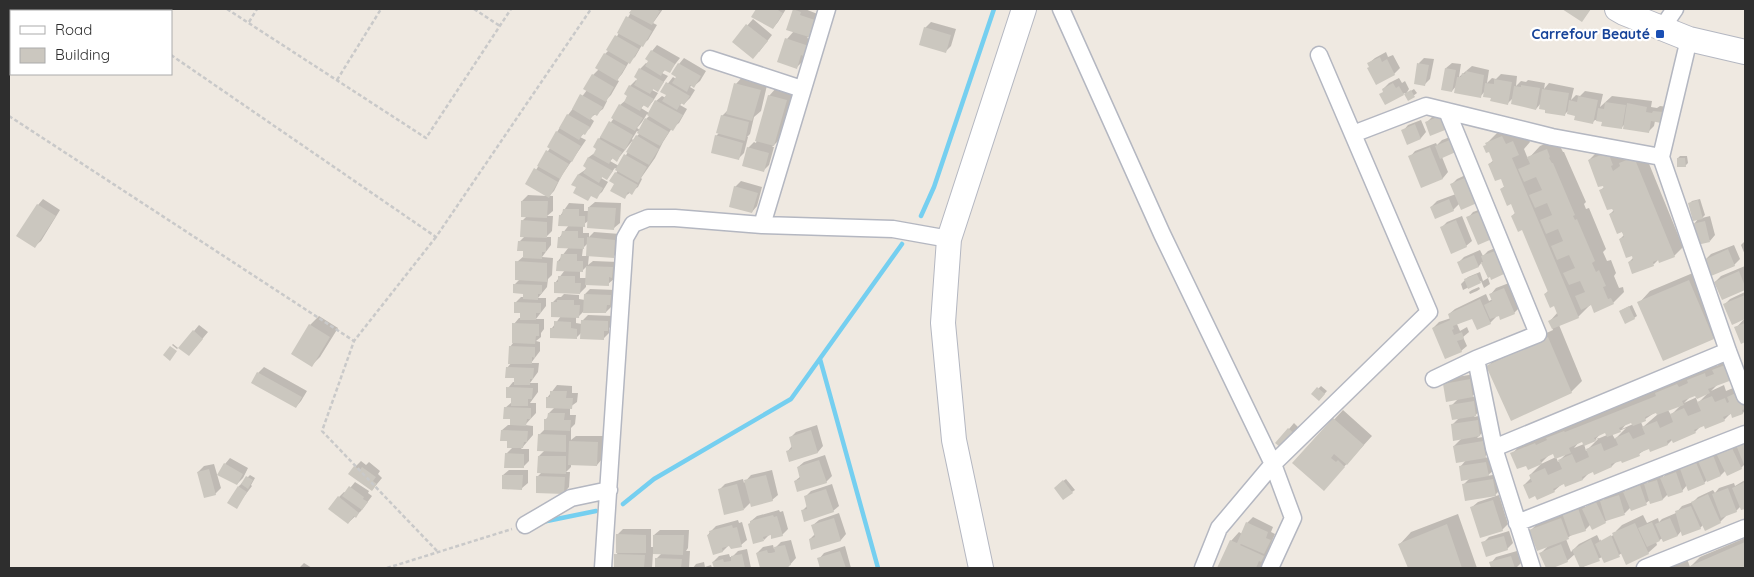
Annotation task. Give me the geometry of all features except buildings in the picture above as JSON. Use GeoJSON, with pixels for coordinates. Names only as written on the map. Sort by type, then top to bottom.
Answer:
{"type":"FeatureCollection","features":[{"type":"Feature","properties":{"kind":"street"},"geometry":{"type":"LineString","coordinates":[[762,225],[827,9]]}},
{"type":"Feature","properties":{"kind":"street"},"geometry":{"type":"LineString","coordinates":[[981,568],[954,440],[943,323],[949,239],[1024,9]]}},
{"type":"Feature","properties":{"kind":"street"},"geometry":{"type":"LineString","coordinates":[[1060,9],[1162,234],[1273,464],[1293,518],[1270,568]]}},
{"type":"Feature","properties":{"kind":"street"},"geometry":{"type":"LineString","coordinates":[[1618,9],[1624,13],[1668,18],[1689,39],[1745,52]]}},
{"type":"Feature","properties":{"kind":"street"},"geometry":{"type":"LineString","coordinates":[[1689,39],[1661,157],[1745,396]]}},
{"type":"Feature","properties":{"kind":"street"},"geometry":{"type":"LineString","coordinates":[[1203,568],[1219,528],[1273,464],[1429,312],[1319,56]]}},
{"type":"Feature","properties":{"kind":"street"},"geometry":{"type":"LineString","coordinates":[[710,59],[802,88]]}},
{"type":"Feature","properties":{"kind":"street"},"geometry":{"type":"LineString","coordinates":[[1353,134],[1426,106],[1552,137],[1661,157]]}},
{"type":"Feature","properties":{"kind":"street"},"geometry":{"type":"LineString","coordinates":[[1434,379],[1476,359],[1538,334],[1447,111]]}},
{"type":"Feature","properties":{"kind":"street"},"geometry":{"type":"LineString","coordinates":[[603,568],[625,238],[632,224],[648,218],[675,218],[762,225],[893,229],[949,239]]}},
{"type":"Feature","properties":{"kind":"street"},"geometry":{"type":"LineString","coordinates":[[1494,448],[1728,351]]}},
{"type":"Feature","properties":{"kind":"street"},"geometry":{"type":"LineString","coordinates":[[1476,359],[1494,448],[1532,568]]}},
{"type":"Feature","properties":{"kind":"street"},"geometry":{"type":"LineString","coordinates":[[1517,523],[1745,434]]}},
{"type":"Feature","properties":{"kind":"street"},"geometry":{"type":"LineString","coordinates":[[525,525],[571,498],[608,490]]}},
{"type":"Feature","properties":{"kind":"street"},"geometry":{"type":"LineString","coordinates":[[1645,568],[1745,528]]}},
{"type":"Feature","properties":{"kind":"path"},"geometry":{"type":"LineString","coordinates":[[227,9],[426,138],[512,9]]}},
{"type":"Feature","properties":{"kind":"path"},"geometry":{"type":"LineString","coordinates":[[248,23],[257,9]]}},
{"type":"Feature","properties":{"kind":"path"},"geometry":{"type":"LineString","coordinates":[[337,80],[381,9]]}},
{"type":"Feature","properties":{"kind":"path"},"geometry":{"type":"LineString","coordinates":[[474,9],[500,26]]}},
{"type":"Feature","properties":{"kind":"path"},"geometry":{"type":"LineString","coordinates":[[438,552],[322,431],[354,342],[436,237],[591,9]]}},
{"type":"Feature","properties":{"kind":"path"},"geometry":{"type":"LineString","coordinates":[[172,56],[436,237]]}},
{"type":"Feature","properties":{"kind":"path"},"geometry":{"type":"LineString","coordinates":[[9,116],[354,342]]}},
{"type":"Feature","properties":{"kind":"path"},"geometry":{"type":"LineString","coordinates":[[387,568],[525,525]]}},
{"type":"Feature","properties":{"kind":"waterway"},"geometry":{"type":"LineString","coordinates":[[921,216],[934,187],[994,9]]}},
{"type":"Feature","properties":{"kind":"waterway"},"geometry":{"type":"LineString","coordinates":[[623,504],[654,479],[791,399],[902,244]]}},
{"type":"Feature","properties":{"kind":"waterway"},"geometry":{"type":"LineString","coordinates":[[820,359],[878,568]]}},
{"type":"Feature","properties":{"kind":"waterway"},"geometry":{"type":"LineString","coordinates":[[542,522],[596,511]]}},
{"type":"Feature","properties":{"kind":"place","name":"Carrefour Beauté"},"geometry":{"type":"Point","coordinates":[1660,34]}}]}
